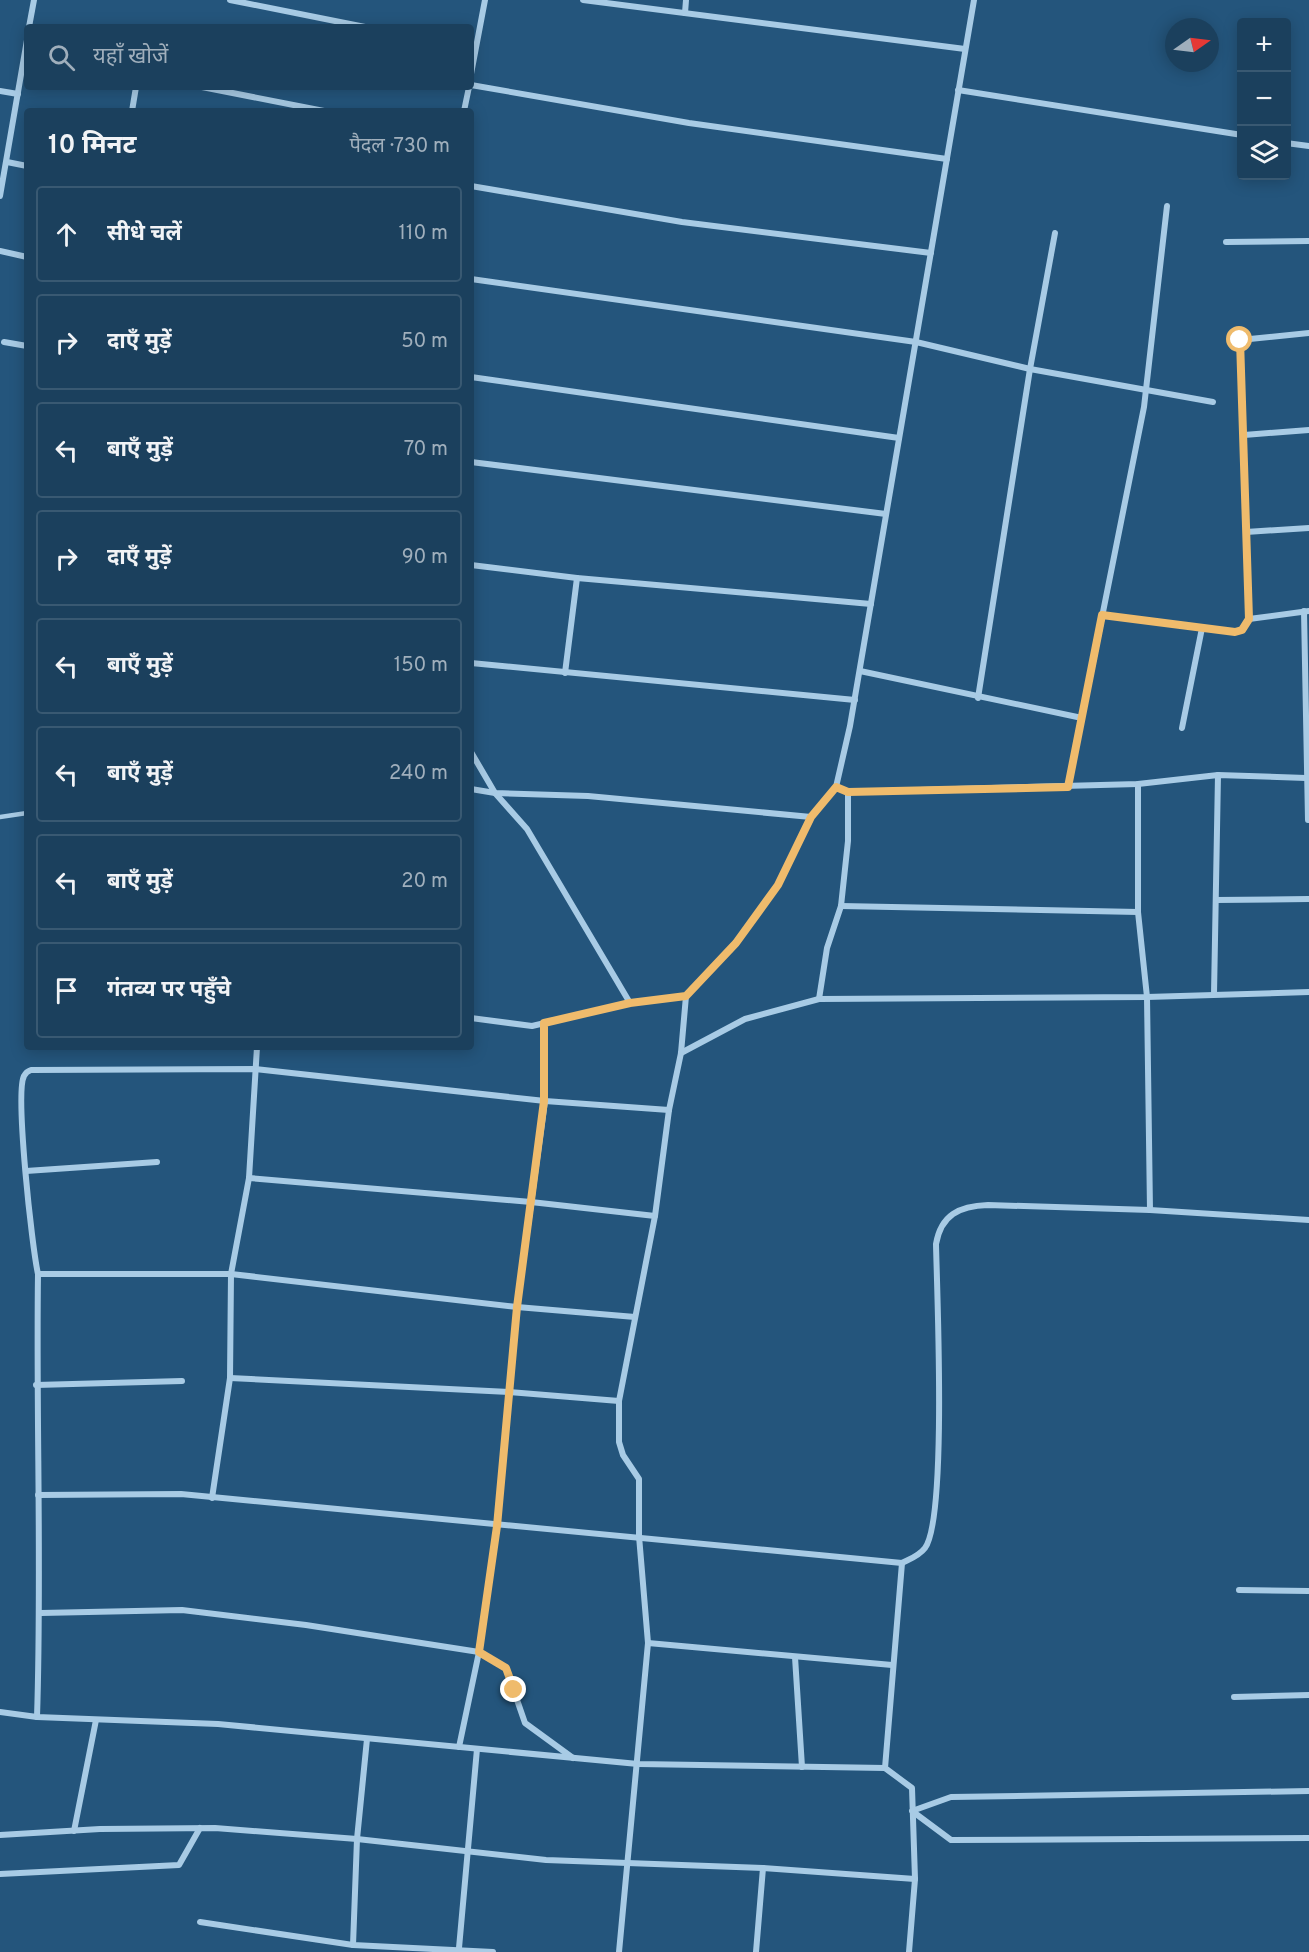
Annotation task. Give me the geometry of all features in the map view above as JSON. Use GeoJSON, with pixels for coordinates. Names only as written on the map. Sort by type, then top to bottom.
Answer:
{"type":"FeatureCollection","features":[{"type":"Feature","properties":{"kind":"street"},"geometry":{"type":"LineString","coordinates":[[30,24],[34,0]]}},
{"type":"Feature","properties":{"kind":"street"},"geometry":{"type":"LineString","coordinates":[[230,0],[349,24]]}},
{"type":"Feature","properties":{"kind":"street"},"geometry":{"type":"LineString","coordinates":[[474,58],[485,0]]}},
{"type":"Feature","properties":{"kind":"street"},"geometry":{"type":"LineString","coordinates":[[583,0],[965,50]]}},
{"type":"Feature","properties":{"kind":"street"},"geometry":{"type":"LineString","coordinates":[[685,13],[686,0]]}},
{"type":"Feature","properties":{"kind":"street"},"geometry":{"type":"LineString","coordinates":[[619,1952],[648,1643],[639,1536],[639,1479],[623,1455],[619,1442],[619,1401],[655,1216],[669,1110],[681,1053],[686,996],[736,943],[778,885],[811,817],[836,787],[855,700],[974,0]]}},
{"type":"Feature","properties":{"kind":"street"},"geometry":{"type":"LineString","coordinates":[[0,196],[24,62]]}},
{"type":"Feature","properties":{"kind":"street"},"geometry":{"type":"LineString","coordinates":[[474,87],[689,123],[947,159]]}},
{"type":"Feature","properties":{"kind":"street"},"geometry":{"type":"LineString","coordinates":[[132,108],[136,90]]}},
{"type":"Feature","properties":{"kind":"street"},"geometry":{"type":"LineString","coordinates":[[217,90],[309,108]]}},
{"type":"Feature","properties":{"kind":"street"},"geometry":{"type":"LineString","coordinates":[[465,108],[469,90]]}},
{"type":"Feature","properties":{"kind":"street"},"geometry":{"type":"LineString","coordinates":[[958,90],[1237,134]]}},
{"type":"Feature","properties":{"kind":"street"},"geometry":{"type":"LineString","coordinates":[[0,91],[18,94]]}},
{"type":"Feature","properties":{"kind":"street"},"geometry":{"type":"LineString","coordinates":[[1291,144],[1309,146]]}},
{"type":"Feature","properties":{"kind":"street"},"geometry":{"type":"LineString","coordinates":[[7,162],[24,165]]}},
{"type":"Feature","properties":{"kind":"street"},"geometry":{"type":"LineString","coordinates":[[474,187],[682,222],[931,254]]}},
{"type":"Feature","properties":{"kind":"street"},"geometry":{"type":"LineString","coordinates":[[1068,787],[1146,391],[1167,206]]}},
{"type":"Feature","properties":{"kind":"street"},"geometry":{"type":"LineString","coordinates":[[978,698],[1030,369],[1055,233]]}},
{"type":"Feature","properties":{"kind":"street"},"geometry":{"type":"LineString","coordinates":[[1226,242],[1309,241]]}},
{"type":"Feature","properties":{"kind":"street"},"geometry":{"type":"LineString","coordinates":[[0,251],[24,256]]}},
{"type":"Feature","properties":{"kind":"street"},"geometry":{"type":"LineString","coordinates":[[474,279],[916,342],[1030,369],[1213,402]]}},
{"type":"Feature","properties":{"kind":"street"},"geometry":{"type":"LineString","coordinates":[[1102,615],[1235,632],[1242,630],[1249,619],[1240,340],[1309,333]]}},
{"type":"Feature","properties":{"kind":"street"},"geometry":{"type":"LineString","coordinates":[[4,342],[24,345]]}},
{"type":"Feature","properties":{"kind":"street"},"geometry":{"type":"LineString","coordinates":[[474,377],[899,438]]}},
{"type":"Feature","properties":{"kind":"street"},"geometry":{"type":"LineString","coordinates":[[1244,435],[1309,430]]}},
{"type":"Feature","properties":{"kind":"street"},"geometry":{"type":"LineString","coordinates":[[474,462],[886,514]]}},
{"type":"Feature","properties":{"kind":"street"},"geometry":{"type":"LineString","coordinates":[[1246,532],[1309,528]]}},
{"type":"Feature","properties":{"kind":"street"},"geometry":{"type":"LineString","coordinates":[[474,565],[577,578],[871,604]]}},
{"type":"Feature","properties":{"kind":"street"},"geometry":{"type":"LineString","coordinates":[[565,673],[577,578]]}},
{"type":"Feature","properties":{"kind":"street"},"geometry":{"type":"LineString","coordinates":[[1249,619],[1307,611],[1308,820]]}},
{"type":"Feature","properties":{"kind":"street"},"geometry":{"type":"LineString","coordinates":[[1182,728],[1202,628]]}},
{"type":"Feature","properties":{"kind":"street"},"geometry":{"type":"LineString","coordinates":[[474,663],[855,700]]}},
{"type":"Feature","properties":{"kind":"street"},"geometry":{"type":"LineString","coordinates":[[860,670],[978,698],[1082,718]]}},
{"type":"Feature","properties":{"kind":"street"},"geometry":{"type":"LineString","coordinates":[[474,757],[495,793],[527,829],[630,1003]]}},
{"type":"Feature","properties":{"kind":"street"},"geometry":{"type":"LineString","coordinates":[[836,787],[848,792],[1138,784],[1218,775],[1306,778]]}},
{"type":"Feature","properties":{"kind":"street"},"geometry":{"type":"LineString","coordinates":[[1214,994],[1218,775]]}},
{"type":"Feature","properties":{"kind":"street"},"geometry":{"type":"LineString","coordinates":[[1138,784],[1138,912],[1147,997],[1150,1210]]}},
{"type":"Feature","properties":{"kind":"street"},"geometry":{"type":"LineString","coordinates":[[474,790],[495,793],[588,796],[811,817]]}},
{"type":"Feature","properties":{"kind":"street"},"geometry":{"type":"LineString","coordinates":[[819,999],[827,948],[840,906],[848,841],[848,792]]}},
{"type":"Feature","properties":{"kind":"street"},"geometry":{"type":"LineString","coordinates":[[1216,900],[1309,899]]}},
{"type":"Feature","properties":{"kind":"street"},"geometry":{"type":"LineString","coordinates":[[840,906],[1138,912]]}},
{"type":"Feature","properties":{"kind":"street"},"geometry":{"type":"LineString","coordinates":[[681,1053],[746,1019],[819,999],[1147,997],[1309,992]]}},
{"type":"Feature","properties":{"kind":"street"},"geometry":{"type":"LineString","coordinates":[[474,1018],[532,1026],[630,1003],[686,996]]}},
{"type":"Feature","properties":{"kind":"street"},"geometry":{"type":"LineString","coordinates":[[459,1747],[479,1652],[497,1526],[517,1307],[544,1101],[544,1023]]}},
{"type":"Feature","properties":{"kind":"street"},"geometry":{"type":"LineString","coordinates":[[212,1498],[230,1378],[231,1274],[249,1179],[257,1050]]}},
{"type":"Feature","properties":{"kind":"street"},"geometry":{"type":"LineString","coordinates":[[37,1717],[41,1613],[36,1385],[38,1274],[26,1172],[22,1082],[24,1075],[30,1070],[255,1069],[544,1101],[669,1110]]}},
{"type":"Feature","properties":{"kind":"street"},"geometry":{"type":"LineString","coordinates":[[26,1172],[157,1162]]}},
{"type":"Feature","properties":{"kind":"street"},"geometry":{"type":"LineString","coordinates":[[249,1179],[531,1202],[655,1216]]}},
{"type":"Feature","properties":{"kind":"street"},"geometry":{"type":"LineString","coordinates":[[38,1495],[181,1494],[497,1526],[639,1536],[902,1563],[926,1548],[932,1529],[937,1477],[939,1350],[936,1244],[939,1228],[950,1216],[974,1206],[1150,1210],[1309,1220]]}},
{"type":"Feature","properties":{"kind":"street"},"geometry":{"type":"LineString","coordinates":[[38,1274],[231,1274],[517,1307],[635,1317]]}},
{"type":"Feature","properties":{"kind":"street"},"geometry":{"type":"LineString","coordinates":[[230,1378],[509,1392],[619,1401]]}},
{"type":"Feature","properties":{"kind":"street"},"geometry":{"type":"LineString","coordinates":[[36,1385],[182,1381]]}},
{"type":"Feature","properties":{"kind":"street"},"geometry":{"type":"LineString","coordinates":[[885,1768],[902,1563]]}},
{"type":"Feature","properties":{"kind":"street"},"geometry":{"type":"LineString","coordinates":[[1239,1590],[1309,1591]]}},
{"type":"Feature","properties":{"kind":"street"},"geometry":{"type":"LineString","coordinates":[[41,1613],[182,1611],[306,1625],[479,1652],[506,1668],[525,1723],[573,1758]]}},
{"type":"Feature","properties":{"kind":"street"},"geometry":{"type":"LineString","coordinates":[[648,1643],[892,1665]]}},
{"type":"Feature","properties":{"kind":"street"},"geometry":{"type":"LineString","coordinates":[[795,1657],[802,1767]]}},
{"type":"Feature","properties":{"kind":"street"},"geometry":{"type":"LineString","coordinates":[[1234,1697],[1309,1695]]}},
{"type":"Feature","properties":{"kind":"street"},"geometry":{"type":"LineString","coordinates":[[0,1712],[37,1717],[218,1724],[638,1764],[885,1768],[912,1788],[915,1879],[909,1952]]}},
{"type":"Feature","properties":{"kind":"street"},"geometry":{"type":"LineString","coordinates":[[74,1831],[96,1720]]}},
{"type":"Feature","properties":{"kind":"street"},"geometry":{"type":"LineString","coordinates":[[352,1945],[357,1839],[367,1739]]}},
{"type":"Feature","properties":{"kind":"street"},"geometry":{"type":"LineString","coordinates":[[459,1948],[477,1749]]}},
{"type":"Feature","properties":{"kind":"street"},"geometry":{"type":"LineString","coordinates":[[912,1811],[951,1797],[1309,1791]]}},
{"type":"Feature","properties":{"kind":"street"},"geometry":{"type":"LineString","coordinates":[[912,1811],[951,1840],[1309,1838]]}},
{"type":"Feature","properties":{"kind":"street"},"geometry":{"type":"LineString","coordinates":[[0,1874],[179,1865],[200,1828]]}},
{"type":"Feature","properties":{"kind":"street"},"geometry":{"type":"LineString","coordinates":[[0,1835],[200,1828],[357,1839],[466,1853],[546,1860],[763,1868],[915,1879]]}},
{"type":"Feature","properties":{"kind":"street"},"geometry":{"type":"LineString","coordinates":[[756,1952],[763,1868]]}},
{"type":"Feature","properties":{"kind":"street"},"geometry":{"type":"LineString","coordinates":[[200,1922],[352,1945],[459,1948],[493,1952]]}},
{"type":"Feature","properties":{"kind":"lane"},"geometry":{"type":"LineString","coordinates":[[0,817],[24,813]]}},
{"type":"Feature","properties":{"kind":"route"},"geometry":{"type":"LineString","coordinates":[[514,1690],[512,1678],[506,1668],[479,1652],[497,1526],[517,1307],[544,1101],[544,1023],[630,1003],[686,996],[736,943],[778,885],[811,817],[836,787],[848,792],[1068,787],[1102,615],[1235,632],[1242,630],[1249,619],[1240,340]]}}]}
